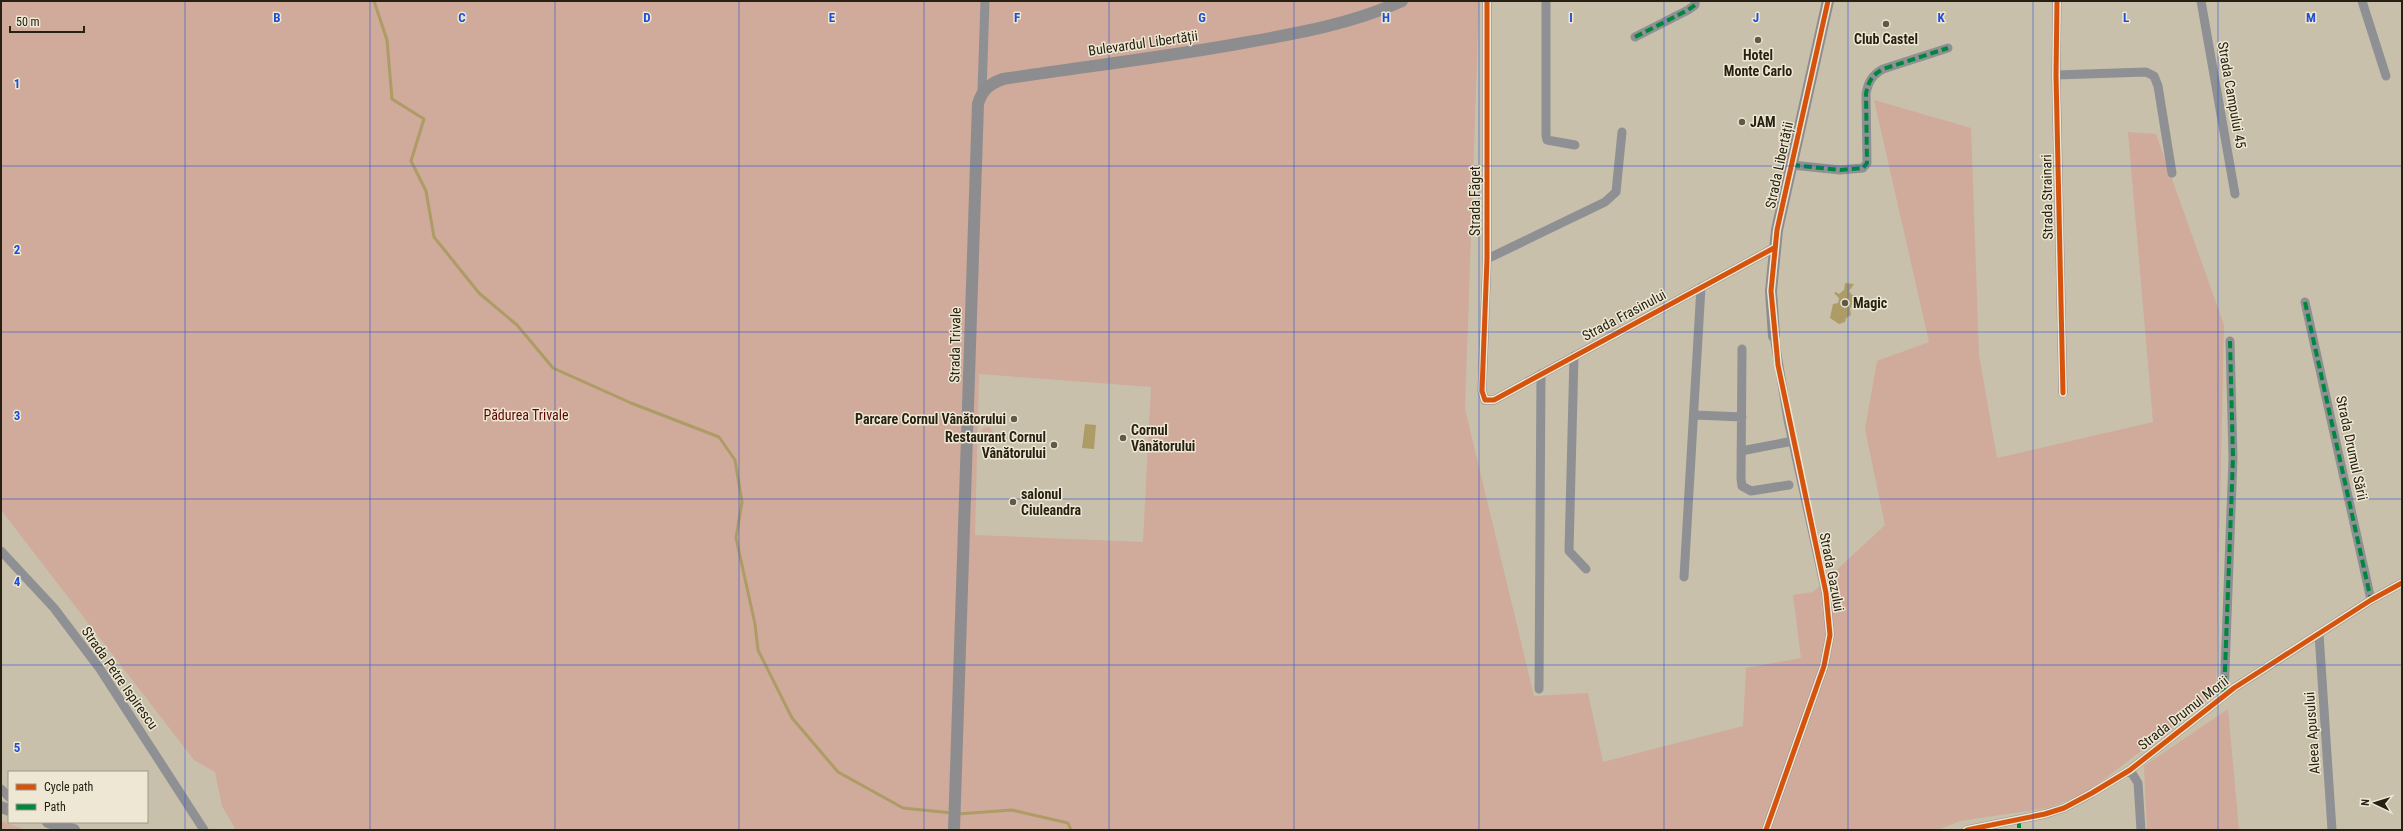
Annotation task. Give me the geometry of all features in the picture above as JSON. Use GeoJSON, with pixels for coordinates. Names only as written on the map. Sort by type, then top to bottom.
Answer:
{"type":"FeatureCollection","features":[{"type":"Feature","properties":{"kind":"main road","name":"Bulevardul Libertății"},"geometry":{"type":"LineString","coordinates":[[982,91],[993,83],[1003,79],[1212,49],[1324,28],[1358,20],[1402,1]]}},
{"type":"Feature","properties":{"kind":"main road","name":"Strada Libertății"},"geometry":{"type":"LineString","coordinates":[[1774,336],[1771,291],[1774,248],[1828,1]]}},
{"type":"Feature","properties":{"kind":"main road","name":"Strada Trivale"},"geometry":{"type":"LineString","coordinates":[[954,830],[977,111],[982,91]]}},
{"type":"Feature","properties":{"kind":"main road"},"geometry":{"type":"LineString","coordinates":[[51,823],[74,830]]}},
{"type":"Feature","properties":{"kind":"street","name":"Strada Trivale"},"geometry":{"type":"LineString","coordinates":[[982,91],[985,1]]}},
{"type":"Feature","properties":{"kind":"street","name":"Strada Făget"},"geometry":{"type":"LineString","coordinates":[[1485,400],[1482,391],[1487,260],[1487,1]]}},
{"type":"Feature","properties":{"kind":"street"},"geometry":{"type":"LineString","coordinates":[[1546,1],[1547,140],[1553,143],[1575,145]]}},
{"type":"Feature","properties":{"kind":"street"},"geometry":{"type":"LineString","coordinates":[[1635,36],[1688,10],[1695,5],[1695,1]]}},
{"type":"Feature","properties":{"kind":"street","name":"Strada Strainari"},"geometry":{"type":"LineString","coordinates":[[2057,1],[2056,75],[2063,393]]}},
{"type":"Feature","properties":{"kind":"street","name":"Strada Campului 45"},"geometry":{"type":"LineString","coordinates":[[2201,1],[2235,194]]}},
{"type":"Feature","properties":{"kind":"street"},"geometry":{"type":"LineString","coordinates":[[2362,1],[2386,76]]}},
{"type":"Feature","properties":{"kind":"street"},"geometry":{"type":"LineString","coordinates":[[1792,165],[1840,170],[1863,168],[1867,163],[1866,94],[1868,84],[1874,74],[1883,69],[1948,48]]}},
{"type":"Feature","properties":{"kind":"street"},"geometry":{"type":"LineString","coordinates":[[2056,75],[2146,72],[2154,76],[2158,86],[2172,173]]}},
{"type":"Feature","properties":{"kind":"street"},"geometry":{"type":"LineString","coordinates":[[1487,260],[1605,202],[1616,192],[1622,132]]}},
{"type":"Feature","properties":{"kind":"street","name":"Strada Frasinului"},"geometry":{"type":"LineString","coordinates":[[1485,400],[1494,400],[1774,248]]}},
{"type":"Feature","properties":{"kind":"street"},"geometry":{"type":"LineString","coordinates":[[1684,577],[1695,414],[1701,288]]}},
{"type":"Feature","properties":{"kind":"street","name":"Strada Drumul Sării"},"geometry":{"type":"LineString","coordinates":[[2305,302],[2371,600]]}},
{"type":"Feature","properties":{"kind":"street","name":"Strada Gazului"},"geometry":{"type":"LineString","coordinates":[[1766,830],[1824,666],[1830,635],[1826,593],[1793,441],[1774,336]]}},
{"type":"Feature","properties":{"kind":"street"},"geometry":{"type":"LineString","coordinates":[[2224,696],[2233,458],[2230,341]]}},
{"type":"Feature","properties":{"kind":"street"},"geometry":{"type":"LineString","coordinates":[[1742,349],[1740,479],[1745,489],[1751,491],[1789,485]]}},
{"type":"Feature","properties":{"kind":"street"},"geometry":{"type":"LineString","coordinates":[[1574,356],[1569,551],[1586,569]]}},
{"type":"Feature","properties":{"kind":"street"},"geometry":{"type":"LineString","coordinates":[[1539,688],[1541,374]]}},
{"type":"Feature","properties":{"kind":"street"},"geometry":{"type":"LineString","coordinates":[[1695,414],[1742,417]]}},
{"type":"Feature","properties":{"kind":"street"},"geometry":{"type":"LineString","coordinates":[[1741,450],[1793,441]]}},
{"type":"Feature","properties":{"kind":"street","name":"Strada Petre Ispirescu"},"geometry":{"type":"LineString","coordinates":[[1,550],[54,608],[100,669],[204,830]]}},
{"type":"Feature","properties":{"kind":"street","name":"Strada Drumul Morii"},"geometry":{"type":"LineString","coordinates":[[1966,830],[2019,820],[2064,808],[2130,770],[2224,696],[2371,600],[2402,583]]}},
{"type":"Feature","properties":{"kind":"street","name":"Aleea Apusului"},"geometry":{"type":"LineString","coordinates":[[2319,634],[2332,830]]}},
{"type":"Feature","properties":{"kind":"street"},"geometry":{"type":"LineString","coordinates":[[2130,770],[2138,783],[2141,830]]}},
{"type":"Feature","properties":{"kind":"street"},"geometry":{"type":"LineString","coordinates":[[2019,820],[2019,830]]}},
{"type":"Feature","properties":{"kind":"green space","name":"Pădurea Trivale"},"geometry":{"type":"Polygon","coordinates":[[[1,1],[1479,1],[1465,409],[1534,696],[1588,693],[1603,762],[1743,726],[1746,668],[1801,658],[1793,595],[1813,592],[1885,525],[1865,429],[1877,361],[1929,342],[1874,100],[1971,128],[1979,355],[1997,458],[2153,422],[2128,132],[2156,134],[2224,325],[2216,694],[2086,793],[2048,808],[1960,821],[1937,830],[236,830],[222,806],[215,772],[194,760],[1,510],[1,1]],[[979,374],[975,535],[1143,542],[1151,387],[979,374]]]}},
{"type":"Feature","properties":{"kind":"green space"},"geometry":{"type":"Polygon","coordinates":[[[985,427],[989,427],[993,433],[989,439],[985,439],[981,435],[981,431],[985,427]]]}},
{"type":"Feature","properties":{"kind":"green space"},"geometry":{"type":"Polygon","coordinates":[[[2228,709],[2239,830],[2147,830],[2144,766],[2228,709]]]}},
{"type":"Feature","properties":{"kind":"green space"},"geometry":{"type":"Polygon","coordinates":[[[1,821],[26,830],[1,830],[1,821]]]}},
{"type":"Feature","properties":{"kind":"shaded area","name":"Magic"},"geometry":{"type":"Polygon","coordinates":[[[1845,283],[1854,284],[1849,291],[1852,295],[1856,295],[1850,309],[1851,315],[1846,318],[1845,322],[1839,324],[1830,318],[1833,304],[1838,303],[1839,298],[1834,293],[1836,292],[1839,294],[1844,290],[1845,283]]]}},
{"type":"Feature","properties":{"kind":"shaded area"},"geometry":{"type":"Polygon","coordinates":[[[1085,424],[1096,425],[1094,449],[1082,448],[1085,424]]]}},
{"type":"Feature","properties":{"kind":"waterway"},"geometry":{"type":"LineString","coordinates":[[374,1],[387,40],[392,99],[424,119],[411,161],[426,191],[434,237],[479,293],[517,325],[553,368],[631,403],[719,437],[735,460],[742,502],[736,538],[755,624],[758,650],[792,718],[838,772],[903,808],[952,813]]}},
{"type":"Feature","properties":{"kind":"waterway"},"geometry":{"type":"LineString","coordinates":[[958,814],[1012,810],[1068,823],[1071,830]]}},
{"type":"Feature","properties":{"kind":"marked path"},"geometry":{"type":"LineString","coordinates":[[1635,37],[1688,10],[1695,5],[1695,1]]}},
{"type":"Feature","properties":{"kind":"marked path"},"geometry":{"type":"LineString","coordinates":[[1792,165],[1840,170],[1863,168],[1867,163],[1866,94],[1871,79],[1883,69],[1948,48]]}},
{"type":"Feature","properties":{"kind":"marked path"},"geometry":{"type":"LineString","coordinates":[[2305,302],[2371,600]]}},
{"type":"Feature","properties":{"kind":"marked path"},"geometry":{"type":"LineString","coordinates":[[2224,696],[2233,458],[2230,341]]}},
{"type":"Feature","properties":{"kind":"marked path"},"geometry":{"type":"LineString","coordinates":[[2019,820],[2019,830]]}},
{"type":"Feature","properties":{"kind":"cycle path"},"geometry":{"type":"LineString","coordinates":[[1487,1],[1487,259],[1482,391],[1485,400],[1494,400],[1774,248]]}},
{"type":"Feature","properties":{"kind":"cycle path"},"geometry":{"type":"LineString","coordinates":[[1766,830],[1824,666],[1830,635],[1826,593],[1778,365],[1771,291],[1777,230],[1828,1]]}},
{"type":"Feature","properties":{"kind":"cycle path"},"geometry":{"type":"LineString","coordinates":[[2057,1],[2056,75],[2063,393]]}},
{"type":"Feature","properties":{"kind":"cycle path"},"geometry":{"type":"LineString","coordinates":[[1967,830],[2045,814],[2064,808],[2092,793],[2130,770],[2234,688],[2371,600],[2402,583]]}},
{"type":"Feature","properties":{"kind":"place","name":"Club Castel"},"geometry":{"type":"Point","coordinates":[1886,24]}},
{"type":"Feature","properties":{"kind":"place","name":"Hotel Monte Carlo"},"geometry":{"type":"Point","coordinates":[1758,40]}},
{"type":"Feature","properties":{"kind":"place","name":"JAM"},"geometry":{"type":"Point","coordinates":[1742,122]}},
{"type":"Feature","properties":{"kind":"place","name":"Magic"},"geometry":{"type":"Point","coordinates":[1845,303]}},
{"type":"Feature","properties":{"kind":"place","name":"Parcare Cornul Vânătorului"},"geometry":{"type":"Point","coordinates":[1014,419]}},
{"type":"Feature","properties":{"kind":"place","name":"Cornul Vânătorului"},"geometry":{"type":"Point","coordinates":[1123,438]}},
{"type":"Feature","properties":{"kind":"place","name":"Restaurant Cornul Vânătorului"},"geometry":{"type":"Point","coordinates":[1054,445]}},
{"type":"Feature","properties":{"kind":"place","name":"salonul Ciuleandra"},"geometry":{"type":"Point","coordinates":[1013,502]}}]}
